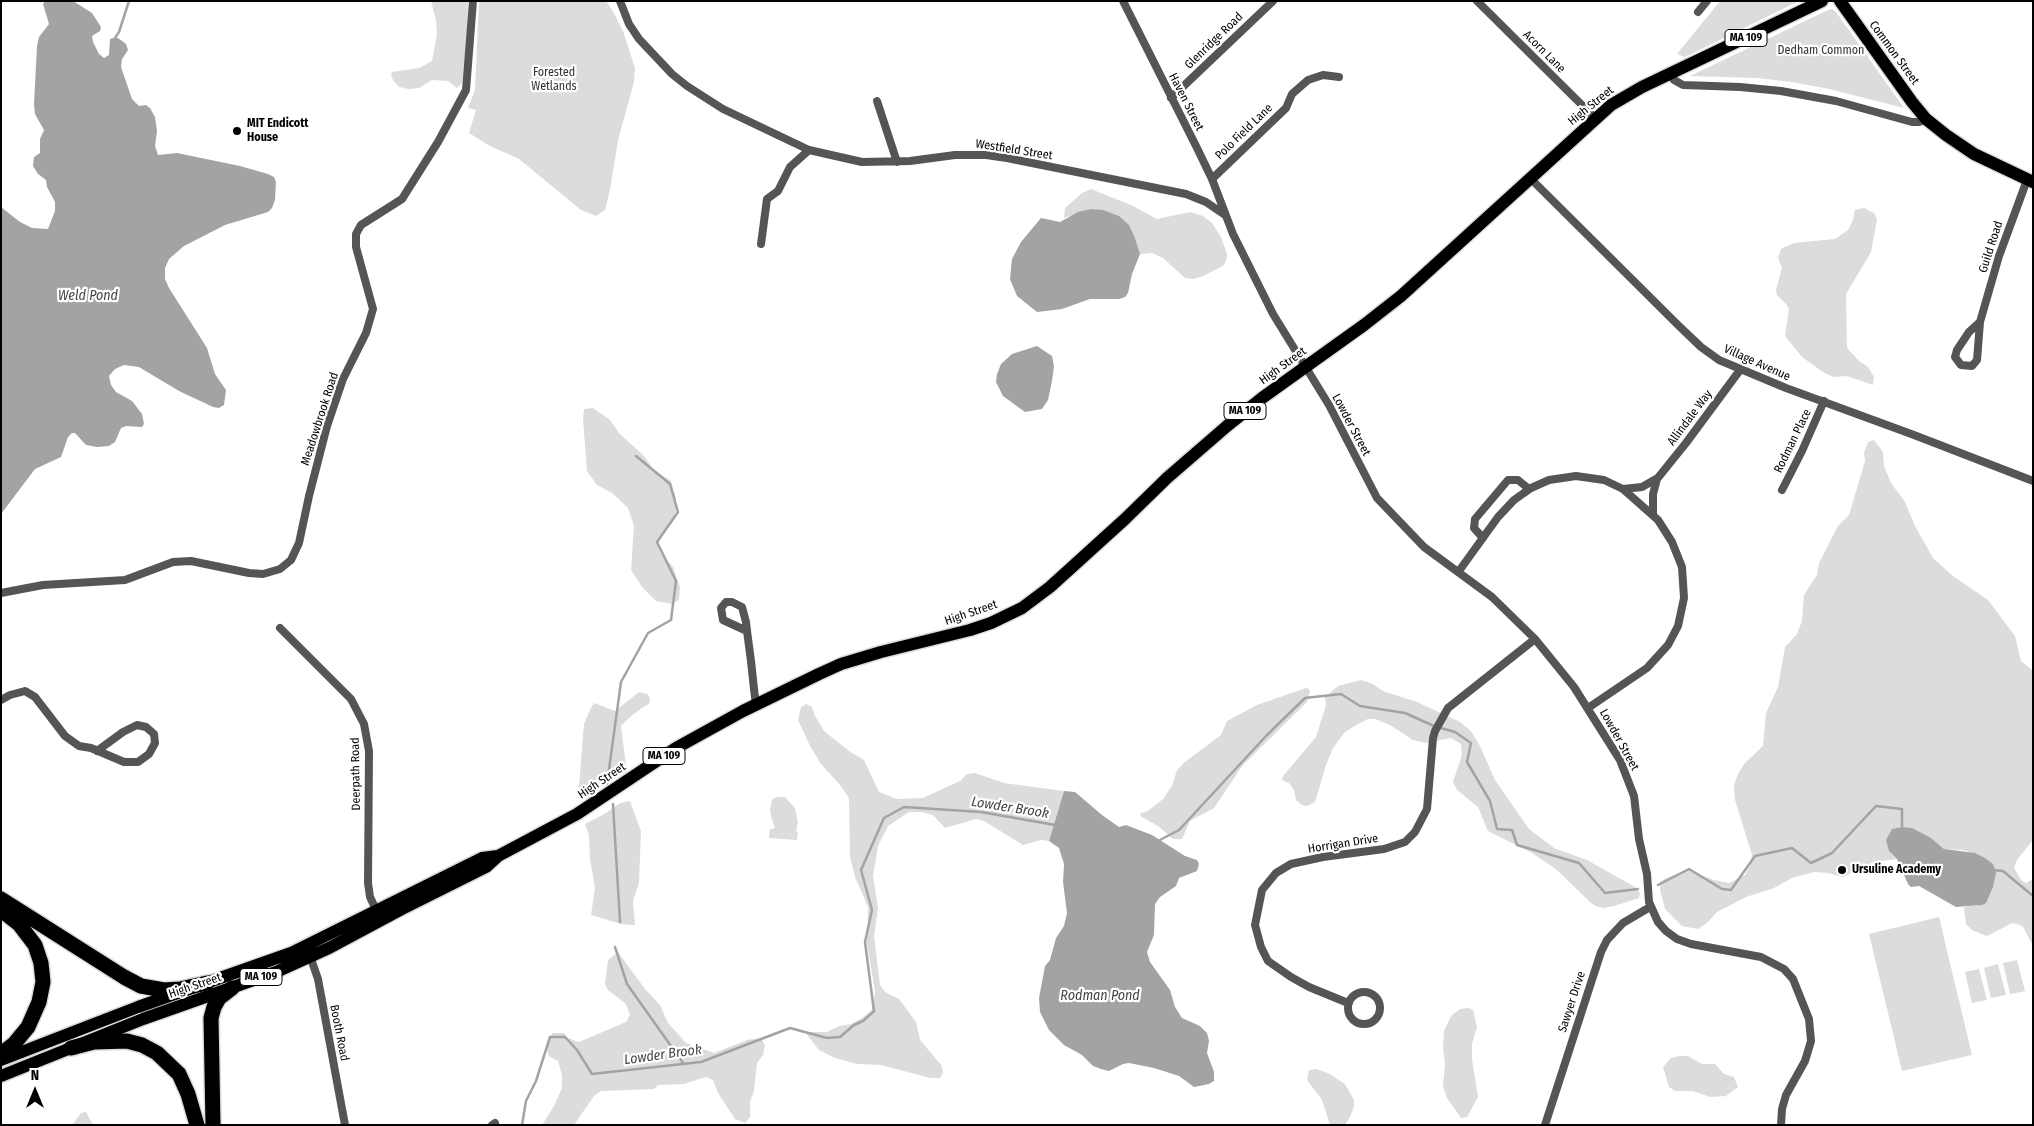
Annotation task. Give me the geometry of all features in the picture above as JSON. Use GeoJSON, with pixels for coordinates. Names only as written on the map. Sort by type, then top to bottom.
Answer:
{"type":"FeatureCollection","features":[{"type":"Feature","properties":{"kind":"highway"},"geometry":{"type":"LineString","coordinates":[[1,899],[124,978],[141,986],[164,990],[180,989],[207,983]]}},
{"type":"Feature","properties":{"kind":"highway"},"geometry":{"type":"LineString","coordinates":[[1,910],[19,924],[35,945],[41,963],[43,982],[39,1002],[28,1027],[14,1044],[1,1054]]}},
{"type":"Feature","properties":{"kind":"highway"},"geometry":{"type":"LineString","coordinates":[[213,1125],[211,1018],[219,998],[232,988]]}},
{"type":"Feature","properties":{"kind":"highway"},"geometry":{"type":"LineString","coordinates":[[70,1048],[94,1042],[127,1041],[142,1045],[157,1053],[178,1074],[188,1094],[197,1125]]}},
{"type":"Feature","properties":{"kind":"main road","name":"MA 109"},"geometry":{"type":"LineString","coordinates":[[1670,74],[1822,1]]}},
{"type":"Feature","properties":{"kind":"main road","name":"Common Street"},"geometry":{"type":"LineString","coordinates":[[1840,1],[1926,119]]}},
{"type":"Feature","properties":{"kind":"main road","name":"High Street"},"geometry":{"type":"LineString","coordinates":[[1,1076],[143,1019],[232,988],[308,952],[379,916],[482,858],[498,856],[577,814],[676,748],[756,705],[840,664],[970,630],[991,623],[1022,608],[1050,588],[1125,519],[1166,478],[1227,426],[1352,334],[1400,296],[1595,118],[1622,98],[1670,74]]}},
{"type":"Feature","properties":{"kind":"main road"},"geometry":{"type":"LineString","coordinates":[[1926,119],[1967,149],[2030,181]]}},
{"type":"Feature","properties":{"kind":"main road","name":"High Street"},"geometry":{"type":"LineString","coordinates":[[1,1060],[207,983],[273,960],[308,952]]}},
{"type":"Feature","properties":{"kind":"street","name":"Meadowbrook Road"},"geometry":{"type":"LineString","coordinates":[[1,593],[43,585],[126,580],[173,562],[191,561],[249,574],[263,574],[280,569],[291,560],[299,543],[327,426],[343,379],[366,333],[373,310],[356,247],[356,234],[362,225],[402,199],[434,148],[466,90],[469,76],[473,1]]}},
{"type":"Feature","properties":{"kind":"street","name":"Westfield Street"},"geometry":{"type":"LineString","coordinates":[[620,1],[629,24],[639,38],[672,74],[687,86],[723,109],[809,150],[862,162],[897,162],[955,155],[986,155],[1007,158],[1186,194],[1206,202],[1225,215]]}},
{"type":"Feature","properties":{"kind":"street","name":"Haven Street"},"geometry":{"type":"LineString","coordinates":[[1122,1],[1212,179],[1225,215]]}},
{"type":"Feature","properties":{"kind":"street","name":"Glenridge Road"},"geometry":{"type":"LineString","coordinates":[[1171,98],[1273,1]]}},
{"type":"Feature","properties":{"kind":"street","name":"Acorn Lane"},"geometry":{"type":"LineString","coordinates":[[1477,1],[1595,118]]}},
{"type":"Feature","properties":{"kind":"street"},"geometry":{"type":"LineString","coordinates":[[1698,12],[1707,1]]}},
{"type":"Feature","properties":{"kind":"street"},"geometry":{"type":"LineString","coordinates":[[1670,74],[1677,82],[1687,86],[1740,87],[1781,91],[1836,101],[1912,122],[1926,119]]}},
{"type":"Feature","properties":{"kind":"street","name":"Polo Field Lane"},"geometry":{"type":"LineString","coordinates":[[1212,179],[1286,108],[1292,94],[1308,80],[1323,75],[1339,77]]}},
{"type":"Feature","properties":{"kind":"street"},"geometry":{"type":"LineString","coordinates":[[877,101],[897,162]]}},
{"type":"Feature","properties":{"kind":"street"},"geometry":{"type":"LineString","coordinates":[[761,244],[762,222],[767,199],[778,192],[790,167],[809,150]]}},
{"type":"Feature","properties":{"kind":"street","name":"Village Avenue"},"geometry":{"type":"LineString","coordinates":[[1530,178],[1694,341],[1719,360],[1740,370],[2033,481]]}},
{"type":"Feature","properties":{"kind":"street","name":"Guild Road"},"geometry":{"type":"LineString","coordinates":[[1980,322],[1969,332],[1957,350],[1955,357],[1961,365],[1972,366],[1977,360],[1980,322],[1995,267],[2016,205],[2030,181]]}},
{"type":"Feature","properties":{"kind":"street"},"geometry":{"type":"LineString","coordinates":[[1225,215],[1273,314],[1306,366]]}},
{"type":"Feature","properties":{"kind":"street","name":"Lowder Street"},"geometry":{"type":"LineString","coordinates":[[1306,366],[1336,417],[1377,498],[1424,547],[1492,596],[1535,638],[1567,677],[1588,708],[1620,760],[1634,796],[1638,839],[1647,874],[1650,907],[1662,927],[1677,939],[1691,944],[1761,957],[1784,969],[1793,979],[1809,1019],[1811,1041],[1805,1061],[1785,1098],[1780,1125]]}},
{"type":"Feature","properties":{"kind":"street","name":"Allindale Way"},"geometry":{"type":"LineString","coordinates":[[1653,515],[1653,494],[1657,479],[1740,370]]}},
{"type":"Feature","properties":{"kind":"street","name":"Rodman Place"},"geometry":{"type":"LineString","coordinates":[[1782,490],[1824,402]]}},
{"type":"Feature","properties":{"kind":"street"},"geometry":{"type":"LineString","coordinates":[[1459,571],[1504,509],[1529,489],[1548,480],[1576,476],[1604,480],[1623,489],[1653,515],[1672,542],[1682,567],[1684,598],[1680,618],[1668,645],[1647,668],[1588,708]]}},
{"type":"Feature","properties":{"kind":"street"},"geometry":{"type":"LineString","coordinates":[[1623,489],[1642,487],[1657,479]]}},
{"type":"Feature","properties":{"kind":"street"},"geometry":{"type":"LineString","coordinates":[[1483,538],[1474,528],[1475,519],[1508,480],[1518,480],[1529,489]]}},
{"type":"Feature","properties":{"kind":"street","name":"Deerpath Road"},"geometry":{"type":"LineString","coordinates":[[280,628],[351,699],[364,724],[369,752],[368,883],[370,897],[379,916]]}},
{"type":"Feature","properties":{"kind":"street"},"geometry":{"type":"LineString","coordinates":[[747,631],[756,705]]}},
{"type":"Feature","properties":{"kind":"street","name":"Horrigan Drive"},"geometry":{"type":"LineString","coordinates":[[1348,1003],[1309,987],[1268,961],[1255,925],[1262,890],[1276,873],[1291,864],[1323,857],[1384,849],[1405,842],[1415,832],[1427,809],[1430,792],[1430,756],[1435,731],[1439,723],[1454,702],[1535,638]]}},
{"type":"Feature","properties":{"kind":"street"},"geometry":{"type":"LineString","coordinates":[[1,700],[10,695],[25,691],[35,697],[66,736],[79,746],[124,762],[138,762],[150,754],[155,743],[154,734],[146,727],[138,725],[123,732],[97,751]]}},
{"type":"Feature","properties":{"kind":"street","name":"Sawyer Drive"},"geometry":{"type":"LineString","coordinates":[[1545,1125],[1601,952],[1607,940],[1623,923],[1650,907]]}},
{"type":"Feature","properties":{"kind":"street","name":"Booth Road"},"geometry":{"type":"LineString","coordinates":[[308,952],[318,979],[345,1125]]}},
{"type":"Feature","properties":{"kind":"street"},"geometry":{"type":"LineString","coordinates":[[1360,992],[1371,993],[1379,1001],[1380,1012],[1373,1021],[1364,1024],[1359,1023],[1350,1017],[1347,1008],[1348,1003],[1351,998],[1360,992]]}},
{"type":"Feature","properties":{"kind":"green space"},"geometry":{"type":"Polygon","coordinates":[[[431,1],[468,1],[467,36],[462,83],[457,88],[448,81],[432,80],[419,88],[399,87],[393,80],[392,72],[419,68],[432,61],[437,34],[431,1]]]}},
{"type":"Feature","properties":{"kind":"green space","name":"Forested Wetlands"},"geometry":{"type":"Polygon","coordinates":[[[479,1],[606,1],[612,10],[623,31],[635,68],[634,82],[618,140],[605,210],[596,216],[581,210],[519,159],[490,146],[469,133],[476,110],[468,108],[475,90],[479,1]]]}},
{"type":"Feature","properties":{"kind":"green space","name":"Dedham Common"},"geometry":{"type":"Polygon","coordinates":[[[1720,1],[1799,1],[1685,57],[1677,54],[1720,1]]]}},
{"type":"Feature","properties":{"kind":"green space","name":"Dedham Common"},"geometry":{"type":"Polygon","coordinates":[[[1832,9],[1904,108],[1829,89],[1792,82],[1757,78],[1690,76],[1828,10],[1832,9]]]}},
{"type":"Feature","properties":{"kind":"green space"},"geometry":{"type":"Polygon","coordinates":[[[1091,189],[1131,205],[1157,219],[1190,212],[1203,216],[1212,223],[1221,237],[1227,254],[1226,261],[1223,266],[1201,277],[1185,278],[1163,258],[1152,253],[1140,254],[1135,238],[1091,209],[1064,218],[1065,208],[1082,193],[1091,189]]]}},
{"type":"Feature","properties":{"kind":"green space"},"geometry":{"type":"Polygon","coordinates":[[[1864,208],[1875,214],[1877,220],[1871,252],[1846,294],[1847,348],[1859,361],[1868,367],[1874,377],[1873,385],[1847,376],[1833,377],[1802,357],[1785,336],[1789,309],[1777,295],[1776,290],[1782,268],[1778,258],[1781,249],[1794,243],[1835,239],[1848,230],[1855,210],[1864,208]]]}},
{"type":"Feature","properties":{"kind":"green space"},"geometry":{"type":"Polygon","coordinates":[[[593,408],[610,420],[619,433],[644,456],[653,469],[671,481],[676,498],[676,510],[672,523],[658,541],[660,552],[673,567],[680,587],[679,600],[672,604],[656,601],[642,587],[631,570],[634,526],[628,508],[612,493],[597,485],[587,471],[583,418],[584,409],[593,408]]]}},
{"type":"Feature","properties":{"kind":"green space"},"geometry":{"type":"Polygon","coordinates":[[[1874,440],[1883,452],[1884,466],[1891,483],[1905,502],[1915,526],[1933,558],[1953,576],[1988,600],[2015,636],[2021,661],[2033,671],[2033,840],[2017,860],[2014,868],[2021,880],[2026,883],[2033,879],[2033,946],[2020,925],[2012,923],[1987,936],[1972,930],[1966,924],[1964,907],[1982,905],[1985,858],[1963,850],[1944,849],[1931,838],[1889,851],[1897,859],[1874,862],[1843,877],[1814,872],[1792,878],[1774,888],[1746,897],[1717,912],[1707,923],[1698,929],[1682,926],[1665,909],[1660,890],[1660,882],[1664,879],[1687,870],[1714,880],[1729,883],[1745,875],[1750,866],[1752,855],[1735,800],[1734,785],[1744,764],[1763,746],[1766,713],[1778,687],[1785,647],[1797,634],[1802,621],[1804,595],[1817,575],[1819,563],[1838,526],[1849,515],[1865,461],[1864,453],[1868,442],[1874,440]]]}},
{"type":"Feature","properties":{"kind":"green space"},"geometry":{"type":"Polygon","coordinates":[[[1361,680],[1373,684],[1383,691],[1417,702],[1460,722],[1471,731],[1495,780],[1529,829],[1554,848],[1587,860],[1635,887],[1640,893],[1639,898],[1614,906],[1603,908],[1596,906],[1557,870],[1532,853],[1488,831],[1478,807],[1457,790],[1453,782],[1462,755],[1461,744],[1451,738],[1426,743],[1413,740],[1390,725],[1375,719],[1368,719],[1345,732],[1333,748],[1315,802],[1307,806],[1302,805],[1296,800],[1294,790],[1289,783],[1282,780],[1283,776],[1316,737],[1326,705],[1325,697],[1338,686],[1361,680]]]}},
{"type":"Feature","properties":{"kind":"green space"},"geometry":{"type":"Polygon","coordinates":[[[1306,688],[1310,692],[1307,702],[1243,765],[1214,808],[1190,821],[1182,839],[1173,839],[1158,826],[1140,816],[1141,813],[1148,811],[1163,799],[1172,786],[1177,770],[1221,735],[1227,721],[1257,705],[1306,688]]]}},
{"type":"Feature","properties":{"kind":"green space"},"geometry":{"type":"Polygon","coordinates":[[[639,692],[647,694],[650,698],[649,704],[621,726],[626,766],[578,799],[584,724],[590,710],[594,703],[615,711],[639,692]]]}},
{"type":"Feature","properties":{"kind":"green space"},"geometry":{"type":"Polygon","coordinates":[[[806,704],[812,707],[824,731],[849,751],[864,760],[879,792],[897,799],[923,798],[960,781],[967,774],[975,773],[1004,783],[1064,791],[1049,841],[1041,840],[1023,845],[984,821],[976,819],[945,828],[933,815],[922,812],[909,812],[888,826],[878,846],[873,876],[878,908],[874,936],[880,985],[885,992],[899,999],[916,1022],[920,1040],[942,1066],[943,1073],[940,1078],[930,1078],[881,1065],[857,1064],[835,1058],[819,1050],[805,1032],[827,1032],[862,1018],[872,1010],[875,991],[867,944],[868,907],[855,877],[850,857],[849,798],[821,764],[798,720],[801,707],[806,704]]]}},
{"type":"Feature","properties":{"kind":"green space"},"geometry":{"type":"Polygon","coordinates":[[[776,797],[785,797],[795,808],[798,822],[797,840],[769,838],[770,829],[775,828],[770,809],[772,800],[776,797]]]}},
{"type":"Feature","properties":{"kind":"green space"},"geometry":{"type":"Polygon","coordinates":[[[630,801],[641,831],[639,883],[633,901],[635,925],[621,924],[591,915],[595,888],[590,859],[589,835],[585,824],[620,803],[630,801]]]}},
{"type":"Feature","properties":{"kind":"green space"},"geometry":{"type":"Polygon","coordinates":[[[1939,917],[1972,1055],[1902,1071],[1869,934],[1939,917]]]}},
{"type":"Feature","properties":{"kind":"green space"},"geometry":{"type":"Polygon","coordinates":[[[618,952],[645,989],[660,1005],[668,1023],[686,1043],[714,1053],[747,1040],[761,1038],[765,1045],[763,1055],[757,1063],[754,1091],[750,1102],[750,1117],[745,1123],[735,1119],[718,1093],[713,1080],[706,1077],[684,1084],[658,1085],[654,1089],[601,1091],[594,1096],[574,1125],[542,1125],[554,1106],[562,1088],[562,1075],[558,1061],[549,1056],[546,1047],[552,1033],[564,1033],[568,1038],[579,1042],[626,1022],[630,1015],[626,1004],[608,990],[605,984],[608,960],[618,952]]]}},
{"type":"Feature","properties":{"kind":"green space"},"geometry":{"type":"Polygon","coordinates":[[[2017,960],[2025,991],[2010,994],[2003,963],[2017,960]]]}},
{"type":"Feature","properties":{"kind":"green space"},"geometry":{"type":"Polygon","coordinates":[[[1998,964],[2006,995],[1991,998],[1984,968],[1998,964]]]}},
{"type":"Feature","properties":{"kind":"green space"},"geometry":{"type":"Polygon","coordinates":[[[1979,969],[1987,1000],[1972,1003],[1965,972],[1979,969]]]}},
{"type":"Feature","properties":{"kind":"green space"},"geometry":{"type":"Polygon","coordinates":[[[1469,1008],[1473,1010],[1477,1027],[1472,1044],[1472,1059],[1478,1097],[1467,1117],[1461,1118],[1447,1098],[1443,1086],[1445,1064],[1444,1031],[1451,1016],[1460,1009],[1469,1008]]]}},
{"type":"Feature","properties":{"kind":"green space"},"geometry":{"type":"Polygon","coordinates":[[[1688,1056],[1702,1064],[1715,1064],[1724,1074],[1734,1077],[1738,1087],[1726,1096],[1710,1097],[1693,1091],[1675,1091],[1669,1087],[1663,1067],[1671,1058],[1688,1056]]]}},
{"type":"Feature","properties":{"kind":"green space"},"geometry":{"type":"Polygon","coordinates":[[[1316,1069],[1328,1073],[1345,1084],[1354,1100],[1354,1106],[1345,1125],[1330,1125],[1322,1100],[1307,1080],[1309,1070],[1316,1069]]]}},
{"type":"Feature","properties":{"kind":"green space"},"geometry":{"type":"Polygon","coordinates":[[[86,1112],[93,1125],[72,1125],[81,1113],[86,1112]]]}},
{"type":"Feature","properties":{"kind":"water","name":"Weld Pond"},"geometry":{"type":"Polygon","coordinates":[[[45,1],[73,1],[92,13],[101,27],[100,31],[92,36],[93,42],[99,54],[104,58],[109,55],[110,39],[118,38],[126,44],[128,50],[122,59],[121,67],[132,99],[139,106],[146,105],[150,108],[155,117],[157,131],[155,146],[158,155],[177,153],[268,174],[274,177],[276,182],[275,200],[268,212],[225,225],[184,246],[169,259],[165,268],[165,279],[169,288],[207,348],[215,374],[226,390],[224,405],[219,408],[213,407],[179,391],[139,367],[124,365],[115,369],[109,376],[111,385],[116,392],[132,401],[142,414],[144,424],[142,427],[126,426],[121,428],[115,442],[109,446],[97,447],[86,445],[75,433],[72,433],[68,437],[61,457],[35,469],[1,514],[1,207],[20,222],[32,228],[48,229],[55,211],[55,202],[47,187],[46,180],[38,174],[33,166],[34,157],[40,153],[40,139],[44,130],[35,114],[34,104],[37,46],[39,37],[49,24],[43,4],[45,1]]]}},
{"type":"Feature","properties":{"kind":"water"},"geometry":{"type":"Polygon","coordinates":[[[1091,209],[1103,210],[1119,216],[1129,225],[1135,238],[1140,254],[1132,274],[1128,293],[1125,297],[1119,299],[1090,299],[1062,309],[1037,312],[1017,296],[1010,279],[1012,259],[1021,242],[1041,218],[1060,222],[1078,212],[1091,209]]]}},
{"type":"Feature","properties":{"kind":"water"},"geometry":{"type":"Polygon","coordinates":[[[1037,346],[1052,356],[1054,366],[1052,381],[1048,400],[1042,409],[1025,412],[1003,396],[996,382],[997,374],[1001,364],[1012,354],[1037,346]]]}},
{"type":"Feature","properties":{"kind":"water","name":"Rodman Pond"},"geometry":{"type":"Polygon","coordinates":[[[1064,791],[1075,792],[1119,827],[1126,825],[1152,835],[1185,856],[1197,860],[1199,864],[1197,871],[1179,878],[1176,886],[1160,897],[1155,904],[1154,935],[1147,952],[1150,962],[1170,990],[1175,1007],[1182,1018],[1200,1026],[1207,1033],[1209,1041],[1207,1053],[1214,1072],[1214,1081],[1209,1084],[1194,1087],[1179,1076],[1129,1063],[1109,1071],[1093,1066],[1082,1055],[1064,1045],[1049,1030],[1040,1012],[1039,998],[1045,966],[1050,960],[1056,938],[1064,926],[1067,913],[1063,882],[1064,864],[1059,848],[1049,841],[1064,791]]]}},
{"type":"Feature","properties":{"kind":"water"},"geometry":{"type":"Polygon","coordinates":[[[1912,828],[1931,838],[1944,849],[1975,853],[1993,864],[1996,873],[1993,887],[1986,903],[1956,907],[1919,886],[1911,887],[1897,859],[1889,851],[1886,840],[1892,829],[1912,828]]]}},
{"type":"Feature","properties":{"kind":"waterway"},"geometry":{"type":"LineString","coordinates":[[115,38],[119,32],[129,1]]}},
{"type":"Feature","properties":{"kind":"waterway"},"geometry":{"type":"LineString","coordinates":[[607,784],[621,682],[648,633],[671,620],[676,581],[657,542],[678,512],[670,484],[636,456]]}},
{"type":"Feature","properties":{"kind":"waterway","name":"Lowder Brook"},"geometry":{"type":"LineString","coordinates":[[1158,841],[1179,830],[1267,735],[1305,698],[1341,694],[1360,706],[1405,713],[1434,726],[1455,732],[1471,743],[1467,762],[1490,801],[1497,829],[1512,830],[1517,845],[1579,863],[1605,893],[1638,889]]}},
{"type":"Feature","properties":{"kind":"waterway"},"geometry":{"type":"LineString","coordinates":[[613,804],[620,922]]}},
{"type":"Feature","properties":{"kind":"waterway","name":"Lowder Brook"},"geometry":{"type":"LineString","coordinates":[[1658,885],[1689,869],[1722,889],[1731,890],[1755,856],[1792,848],[1811,863],[1832,853],[1876,806],[1902,809],[1902,830]]}},
{"type":"Feature","properties":{"kind":"waterway","name":"Lowder Brook"},"geometry":{"type":"LineString","coordinates":[[522,1125],[526,1101],[536,1081],[550,1037],[565,1037],[577,1050],[592,1074],[701,1062],[790,1028],[827,1038],[840,1037],[854,1025],[863,1021],[874,1011],[865,942],[872,910],[861,870],[884,818],[904,807],[981,812],[1055,825]]}},
{"type":"Feature","properties":{"kind":"waterway","name":"Lowder Brook"},"geometry":{"type":"LineString","coordinates":[[1993,870],[2003,871],[2033,896]]}},
{"type":"Feature","properties":{"kind":"waterway"},"geometry":{"type":"LineString","coordinates":[[615,947],[627,984],[683,1063]]}},
{"type":"Feature","properties":{"kind":"place","name":"MIT Endicott House"},"geometry":{"type":"Point","coordinates":[237,131]}},
{"type":"Feature","properties":{"kind":"place","name":"Ursuline Academy"},"geometry":{"type":"Point","coordinates":[1842,870]}}]}
